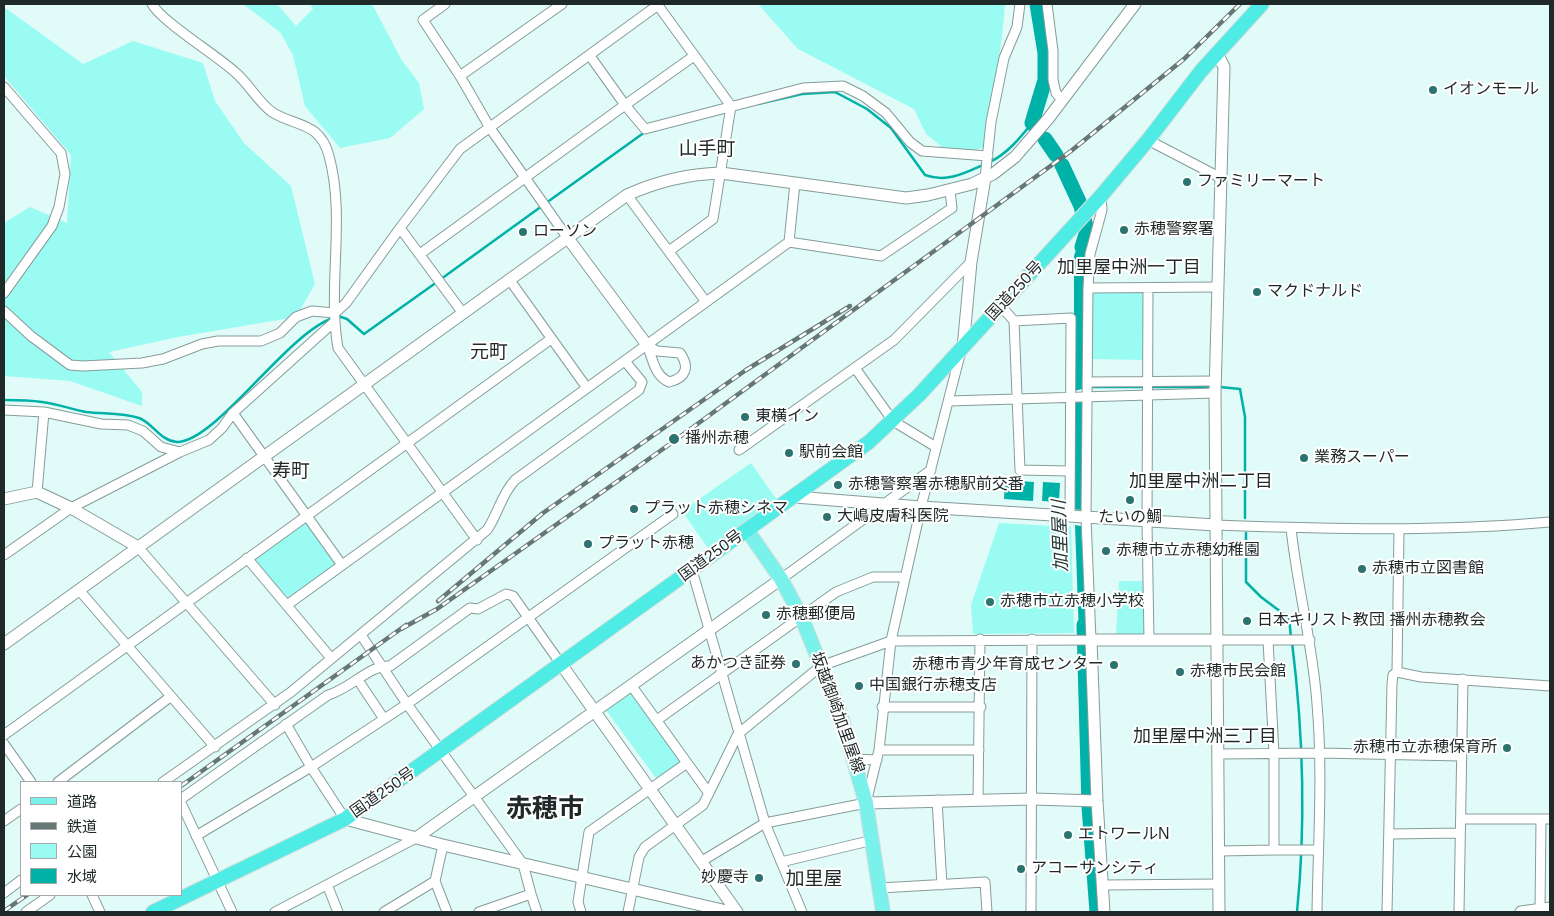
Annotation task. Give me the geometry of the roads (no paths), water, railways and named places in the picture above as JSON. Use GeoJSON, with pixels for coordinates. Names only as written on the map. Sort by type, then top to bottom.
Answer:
{"type":"FeatureCollection","features":[{"type":"Feature","properties":{"kind":"highway","name":"国道250号"},"geometry":{"type":"LineString","coordinates":[[153,912],[345,819],[441,752],[869,442],[893,421],[963,348],[1063,239],[1148,140],[1217,53],[1262,4]]}},
{"type":"Feature","properties":{"kind":"main road","name":"坂越御崎加里屋線"},"geometry":{"type":"LineString","coordinates":[[747,530],[780,579],[801,616],[856,759],[873,840],[883,912]]}},
{"type":"Feature","properties":{"kind":"street"},"geometry":{"type":"LineString","coordinates":[[152,4],[164,16],[236,72],[272,112],[304,124],[318,135],[329,154],[333,176],[336,230],[335,313],[333,323],[338,348],[365,382],[477,540]]}},
{"type":"Feature","properties":{"kind":"street"},"geometry":{"type":"LineString","coordinates":[[446,4],[423,20],[460,76],[490,128],[567,237],[647,345],[655,370],[662,379],[669,382],[684,375],[687,368],[686,360],[680,353],[657,351],[647,345]]}},
{"type":"Feature","properties":{"kind":"street"},"geometry":{"type":"LineString","coordinates":[[460,76],[562,4]]}},
{"type":"Feature","properties":{"kind":"street"},"geometry":{"type":"LineString","coordinates":[[4,311],[31,336],[70,365],[84,366],[142,364],[210,343],[261,341],[280,332],[296,317],[312,311],[335,313],[346,303],[460,149],[590,56],[658,4],[731,106],[713,219],[670,251]]}},
{"type":"Feature","properties":{"kind":"street"},"geometry":{"type":"LineString","coordinates":[[866,803],[879,750],[882,707],[891,641],[930,470],[949,401],[956,365],[963,348],[971,262],[985,178],[991,122],[1004,58],[1017,27],[1020,4]]}},
{"type":"Feature","properties":{"kind":"street"},"geometry":{"type":"LineString","coordinates":[[1047,4],[1053,51],[1053,80],[1056,93],[1062,100]]}},
{"type":"Feature","properties":{"kind":"street"},"geometry":{"type":"LineString","coordinates":[[4,644],[462,312],[627,195],[649,184],[673,178],[721,173],[906,198],[950,191],[985,178],[1000,169],[1025,147],[1135,4]]}},
{"type":"Feature","properties":{"kind":"street"},"geometry":{"type":"LineString","coordinates":[[1217,53],[1224,67],[1215,387],[1219,912]]}},
{"type":"Feature","properties":{"kind":"street"},"geometry":{"type":"LineString","coordinates":[[590,56],[625,105],[645,129],[803,88],[843,86],[863,96],[886,113],[910,142],[922,151],[988,156]]}},
{"type":"Feature","properties":{"kind":"street"},"geometry":{"type":"LineString","coordinates":[[420,254],[694,56]]}},
{"type":"Feature","properties":{"kind":"street"},"geometry":{"type":"LineString","coordinates":[[4,87],[61,153],[65,174],[59,207],[52,226],[4,293]]}},
{"type":"Feature","properties":{"kind":"street"},"geometry":{"type":"LineString","coordinates":[[1148,140],[1221,178]]}},
{"type":"Feature","properties":{"kind":"street"},"geometry":{"type":"LineString","coordinates":[[789,242],[796,183]]}},
{"type":"Feature","properties":{"kind":"street"},"geometry":{"type":"LineString","coordinates":[[287,605],[789,242],[881,256],[952,208],[950,191]]}},
{"type":"Feature","properties":{"kind":"street"},"geometry":{"type":"LineString","coordinates":[[627,195],[706,302]]}},
{"type":"Feature","properties":{"kind":"street"},"geometry":{"type":"LineString","coordinates":[[1078,517],[1087,390],[1090,254],[1102,210],[1097,200]]}},
{"type":"Feature","properties":{"kind":"street"},"geometry":{"type":"LineString","coordinates":[[400,228],[462,312]]}},
{"type":"Feature","properties":{"kind":"street"},"geometry":{"type":"LineString","coordinates":[[739,450],[894,340],[971,262]]}},
{"type":"Feature","properties":{"kind":"street"},"geometry":{"type":"LineString","coordinates":[[509,279],[587,388]]}},
{"type":"Feature","properties":{"kind":"street"},"geometry":{"type":"LineString","coordinates":[[1088,288],[1217,287]]}},
{"type":"Feature","properties":{"kind":"street"},"geometry":{"type":"LineString","coordinates":[[1148,288],[1146,394],[1149,639]]}},
{"type":"Feature","properties":{"kind":"street"},"geometry":{"type":"LineString","coordinates":[[1001,306],[1014,320],[1020,470],[1070,471]]}},
{"type":"Feature","properties":{"kind":"street"},"geometry":{"type":"LineString","coordinates":[[1014,320],[1071,318],[1070,471],[1078,517],[1092,640],[1097,801],[1104,912]]}},
{"type":"Feature","properties":{"kind":"street"},"geometry":{"type":"LineString","coordinates":[[4,555],[71,508],[180,452],[209,440],[222,428],[233,413],[333,323]]}},
{"type":"Feature","properties":{"kind":"street"},"geometry":{"type":"LineString","coordinates":[[4,735],[550,338]]}},
{"type":"Feature","properties":{"kind":"street"},"geometry":{"type":"LineString","coordinates":[[165,781],[275,705],[477,540],[496,517],[506,490],[515,480],[638,390],[642,382],[625,361]]}},
{"type":"Feature","properties":{"kind":"street"},"geometry":{"type":"LineString","coordinates":[[855,368],[893,421],[936,447]]}},
{"type":"Feature","properties":{"kind":"street"},"geometry":{"type":"LineString","coordinates":[[949,401],[1071,396],[1087,390],[1147,382],[1215,387]]}},
{"type":"Feature","properties":{"kind":"street"},"geometry":{"type":"LineString","coordinates":[[1087,390],[1146,394],[1215,387]]}},
{"type":"Feature","properties":{"kind":"street"},"geometry":{"type":"LineString","coordinates":[[4,410],[44,412],[101,424],[128,425],[143,430],[162,446],[180,452]]}},
{"type":"Feature","properties":{"kind":"street"},"geometry":{"type":"LineString","coordinates":[[37,492],[44,412]]}},
{"type":"Feature","properties":{"kind":"street"},"geometry":{"type":"LineString","coordinates":[[233,413],[342,565]]}},
{"type":"Feature","properties":{"kind":"street"},"geometry":{"type":"LineString","coordinates":[[276,912],[416,838],[930,470]]}},
{"type":"Feature","properties":{"kind":"street"},"geometry":{"type":"LineString","coordinates":[[4,500],[37,492],[71,508],[138,547],[187,601],[275,705]]}},
{"type":"Feature","properties":{"kind":"street"},"geometry":{"type":"LineString","coordinates":[[795,497],[1147,523],[1291,528],[1482,528],[1550,522]]}},
{"type":"Feature","properties":{"kind":"street"},"geometry":{"type":"LineString","coordinates":[[196,836],[311,767],[408,704],[672,514]]}},
{"type":"Feature","properties":{"kind":"street"},"geometry":{"type":"LineString","coordinates":[[1291,528],[1295,563],[1310,640],[1317,704],[1320,753],[1316,912]]}},
{"type":"Feature","properties":{"kind":"street"},"geometry":{"type":"LineString","coordinates":[[1387,912],[1392,684],[1393,675],[1397,672],[1399,529]]}},
{"type":"Feature","properties":{"kind":"street"},"geometry":{"type":"LineString","coordinates":[[247,558],[331,658]]}},
{"type":"Feature","properties":{"kind":"street"},"geometry":{"type":"LineString","coordinates":[[692,570],[765,823],[802,912]]}},
{"type":"Feature","properties":{"kind":"street"},"geometry":{"type":"LineString","coordinates":[[657,720],[836,592],[873,577],[905,577]]}},
{"type":"Feature","properties":{"kind":"street"},"geometry":{"type":"LineString","coordinates":[[79,590],[215,747]]}},
{"type":"Feature","properties":{"kind":"street"},"geometry":{"type":"LineString","coordinates":[[182,798],[328,695],[342,691],[380,665],[390,666],[470,608],[478,609],[506,594],[513,596],[529,618],[737,912]]}},
{"type":"Feature","properties":{"kind":"street"},"geometry":{"type":"LineString","coordinates":[[361,635],[441,752],[523,864],[536,912]]}},
{"type":"Feature","properties":{"kind":"street"},"geometry":{"type":"LineString","coordinates":[[628,912],[639,856],[645,847],[703,805],[738,734],[821,666],[891,641],[980,639],[1310,640]]}},
{"type":"Feature","properties":{"kind":"street"},"geometry":{"type":"LineString","coordinates":[[978,800],[978,750],[981,707],[980,639]]}},
{"type":"Feature","properties":{"kind":"street"},"geometry":{"type":"LineString","coordinates":[[1031,912],[1033,799],[1032,639]]}},
{"type":"Feature","properties":{"kind":"street"},"geometry":{"type":"LineString","coordinates":[[1268,640],[1274,754],[1274,850]]}},
{"type":"Feature","properties":{"kind":"street"},"geometry":{"type":"LineString","coordinates":[[1397,672],[1421,677],[1550,686]]}},
{"type":"Feature","properties":{"kind":"street"},"geometry":{"type":"LineString","coordinates":[[1459,912],[1463,679]]}},
{"type":"Feature","properties":{"kind":"street"},"geometry":{"type":"LineString","coordinates":[[358,680],[384,720]]}},
{"type":"Feature","properties":{"kind":"street"},"geometry":{"type":"LineString","coordinates":[[631,685],[708,792]]}},
{"type":"Feature","properties":{"kind":"street"},"geometry":{"type":"LineString","coordinates":[[59,781],[170,697]]}},
{"type":"Feature","properties":{"kind":"street"},"geometry":{"type":"LineString","coordinates":[[882,707],[981,707]]}},
{"type":"Feature","properties":{"kind":"street"},"geometry":{"type":"LineString","coordinates":[[286,724],[345,819],[443,846],[731,912]]}},
{"type":"Feature","properties":{"kind":"street"},"geometry":{"type":"LineString","coordinates":[[4,744],[30,781]]}},
{"type":"Feature","properties":{"kind":"street"},"geometry":{"type":"LineString","coordinates":[[879,750],[978,750]]}},
{"type":"Feature","properties":{"kind":"street"},"geometry":{"type":"LineString","coordinates":[[1218,754],[1320,753],[1461,756]]}},
{"type":"Feature","properties":{"kind":"street"},"geometry":{"type":"LineString","coordinates":[[856,759],[877,760]]}},
{"type":"Feature","properties":{"kind":"street"},"geometry":{"type":"LineString","coordinates":[[581,912],[578,902],[589,832],[687,763]]}},
{"type":"Feature","properties":{"kind":"street"},"geometry":{"type":"LineString","coordinates":[[702,861],[765,823],[866,803],[1033,799],[1097,801]]}},
{"type":"Feature","properties":{"kind":"street"},"geometry":{"type":"LineString","coordinates":[[937,800],[942,885]]}},
{"type":"Feature","properties":{"kind":"street"},"geometry":{"type":"LineString","coordinates":[[182,805],[232,912]]}},
{"type":"Feature","properties":{"kind":"street"},"geometry":{"type":"LineString","coordinates":[[4,821],[20,810]]}},
{"type":"Feature","properties":{"kind":"street"},"geometry":{"type":"LineString","coordinates":[[1461,819],[1546,820],[1545,909],[1521,912]]}},
{"type":"Feature","properties":{"kind":"street"},"geometry":{"type":"LineString","coordinates":[[1390,834],[1460,833]]}},
{"type":"Feature","properties":{"kind":"street"},"geometry":{"type":"LineString","coordinates":[[781,862],[873,840]]}},
{"type":"Feature","properties":{"kind":"street"},"geometry":{"type":"LineString","coordinates":[[443,846],[435,881],[447,912]]}},
{"type":"Feature","properties":{"kind":"street"},"geometry":{"type":"LineString","coordinates":[[1219,850],[1318,850]]}},
{"type":"Feature","properties":{"kind":"street"},"geometry":{"type":"LineString","coordinates":[[4,892],[20,881]]}},
{"type":"Feature","properties":{"kind":"street"},"geometry":{"type":"LineString","coordinates":[[384,912],[435,881]]}},
{"type":"Feature","properties":{"kind":"street"},"geometry":{"type":"LineString","coordinates":[[880,888],[985,882],[987,912]]}},
{"type":"Feature","properties":{"kind":"street"},"geometry":{"type":"LineString","coordinates":[[1103,885],[1219,884]]}},
{"type":"Feature","properties":{"kind":"street"},"geometry":{"type":"LineString","coordinates":[[328,886],[338,912]]}},
{"type":"Feature","properties":{"kind":"street"},"geometry":{"type":"LineString","coordinates":[[479,912],[531,894]]}},
{"type":"Feature","properties":{"kind":"street"},"geometry":{"type":"LineString","coordinates":[[26,912],[49,896]]}},
{"type":"Feature","properties":{"kind":"street"},"geometry":{"type":"LineString","coordinates":[[92,896],[100,912]]}},
{"type":"Feature","properties":{"kind":"water"},"geometry":{"type":"Polygon","coordinates":[[[1092,221],[1084,261],[1082,389],[1074,391],[1074,256],[1082,232],[1092,221]]]}},
{"type":"Feature","properties":{"kind":"water"},"geometry":{"type":"Polygon","coordinates":[[[1073,399],[1083,399],[1081,510],[1072,509],[1073,399]]]}},
{"type":"Feature","properties":{"kind":"water"},"geometry":{"type":"Polygon","coordinates":[[[1005,480],[1034,482],[1033,501],[1004,499],[1005,480]]]}},
{"type":"Feature","properties":{"kind":"water"},"geometry":{"type":"Polygon","coordinates":[[[1043,482],[1060,483],[1059,502],[1042,501],[1043,482]]]}},
{"type":"Feature","properties":{"kind":"water"},"geometry":{"type":"Polygon","coordinates":[[[1075,525],[1081,526],[1087,632],[1085,634],[1079,634],[1075,525]]]}},
{"type":"Feature","properties":{"kind":"waterway","name":"加里屋川"},"geometry":{"type":"LineString","coordinates":[[1034,125],[1032,123],[1045,80],[1045,53],[1037,4]]}},
{"type":"Feature","properties":{"kind":"waterway"},"geometry":{"type":"LineString","coordinates":[[758,104],[802,94],[835,92],[867,109],[891,128],[925,175],[941,178],[956,176],[985,164]]}},
{"type":"Feature","properties":{"kind":"waterway"},"geometry":{"type":"LineString","coordinates":[[990,162],[1008,150],[1032,123]]}},
{"type":"Feature","properties":{"kind":"waterway"},"geometry":{"type":"LineString","coordinates":[[546,203],[645,132]]}},
{"type":"Feature","properties":{"kind":"waterway","name":"加里屋川"},"geometry":{"type":"LineString","coordinates":[[1045,139],[1056,155]]}},
{"type":"Feature","properties":{"kind":"waterway","name":"加里屋川"},"geometry":{"type":"LineString","coordinates":[[1062,165],[1081,206],[1087,231],[1082,247]]}},
{"type":"Feature","properties":{"kind":"waterway"},"geometry":{"type":"LineString","coordinates":[[441,279],[542,206]]}},
{"type":"Feature","properties":{"kind":"waterway"},"geometry":{"type":"LineString","coordinates":[[338,316],[347,319],[364,334],[437,282]]}},
{"type":"Feature","properties":{"kind":"waterway"},"geometry":{"type":"LineString","coordinates":[[4,400],[37,401],[86,412],[133,416],[144,420],[166,439],[177,442],[193,437],[211,425],[295,344],[315,328],[333,318]]}},
{"type":"Feature","properties":{"kind":"waterway"},"geometry":{"type":"LineString","coordinates":[[1090,387],[1212,387]]}},
{"type":"Feature","properties":{"kind":"waterway"},"geometry":{"type":"LineString","coordinates":[[1220,387],[1240,389],[1245,417],[1245,518]]}},
{"type":"Feature","properties":{"kind":"waterway"},"geometry":{"type":"LineString","coordinates":[[1246,533],[1246,582],[1261,597],[1289,618],[1291,637]]}},
{"type":"Feature","properties":{"kind":"waterway","name":"加里屋川"},"geometry":{"type":"LineString","coordinates":[[1084,625],[1089,807],[1097,912]]}},
{"type":"Feature","properties":{"kind":"waterway"},"geometry":{"type":"LineString","coordinates":[[1292,642],[1299,709],[1302,777],[1302,845],[1297,912]]}},
{"type":"Feature","properties":{"kind":"railway"},"geometry":{"type":"LineString","coordinates":[[401,629],[437,609],[670,444],[1071,151],[1184,59],[1240,4]]}},
{"type":"Feature","properties":{"kind":"railway"},"geometry":{"type":"LineString","coordinates":[[438,601],[543,513],[746,370],[850,306]]}},
{"type":"Feature","properties":{"kind":"railway"},"geometry":{"type":"LineString","coordinates":[[182,785],[406,625]]}},
{"type":"Feature","properties":{"kind":"railway"},"geometry":{"type":"LineString","coordinates":[[4,911],[26,896]]}},
{"type":"Feature","properties":{"kind":"place","name":"イオンモール"},"geometry":{"type":"Point","coordinates":[1433,90]}},
{"type":"Feature","properties":{"kind":"place","name":"ファミリーマート"},"geometry":{"type":"Point","coordinates":[1187,182]}},
{"type":"Feature","properties":{"kind":"place","name":"赤穂警察署"},"geometry":{"type":"Point","coordinates":[1124,230]}},
{"type":"Feature","properties":{"kind":"place","name":"ローソン"},"geometry":{"type":"Point","coordinates":[523,232]}},
{"type":"Feature","properties":{"kind":"place","name":"マクドナルド"},"geometry":{"type":"Point","coordinates":[1257,292]}},
{"type":"Feature","properties":{"kind":"place","name":"東横イン"},"geometry":{"type":"Point","coordinates":[745,417]}},
{"type":"Feature","properties":{"kind":"place","name":"播州赤穂"},"geometry":{"type":"Point","coordinates":[674,439]}},
{"type":"Feature","properties":{"kind":"place","name":"駅前会館"},"geometry":{"type":"Point","coordinates":[789,453]}},
{"type":"Feature","properties":{"kind":"place","name":"業務スーパー"},"geometry":{"type":"Point","coordinates":[1304,458]}},
{"type":"Feature","properties":{"kind":"place","name":"赤穂警察署赤穂駅前交番"},"geometry":{"type":"Point","coordinates":[838,485]}},
{"type":"Feature","properties":{"kind":"place","name":"たいの鯛"},"geometry":{"type":"Point","coordinates":[1130,500]}},
{"type":"Feature","properties":{"kind":"place","name":"プラット赤穂シネマ"},"geometry":{"type":"Point","coordinates":[634,509]}},
{"type":"Feature","properties":{"kind":"place","name":"大嶋皮膚科医院"},"geometry":{"type":"Point","coordinates":[827,517]}},
{"type":"Feature","properties":{"kind":"place","name":"プラット赤穂"},"geometry":{"type":"Point","coordinates":[588,544]}},
{"type":"Feature","properties":{"kind":"place","name":"赤穂市立赤穂幼稚園"},"geometry":{"type":"Point","coordinates":[1106,551]}},
{"type":"Feature","properties":{"kind":"place","name":"赤穂市立図書館"},"geometry":{"type":"Point","coordinates":[1362,569]}},
{"type":"Feature","properties":{"kind":"place","name":"赤穂市立赤穂小学校"},"geometry":{"type":"Point","coordinates":[990,602]}},
{"type":"Feature","properties":{"kind":"place","name":"赤穂郵便局"},"geometry":{"type":"Point","coordinates":[766,615]}},
{"type":"Feature","properties":{"kind":"place","name":"日本キリスト教団 播州赤穂教会"},"geometry":{"type":"Point","coordinates":[1247,621]}},
{"type":"Feature","properties":{"kind":"place","name":"あかつき証券"},"geometry":{"type":"Point","coordinates":[796,664]}},
{"type":"Feature","properties":{"kind":"place","name":"赤穂市青少年育成センター"},"geometry":{"type":"Point","coordinates":[1114,665]}},
{"type":"Feature","properties":{"kind":"place","name":"赤穂市民会館"},"geometry":{"type":"Point","coordinates":[1180,672]}},
{"type":"Feature","properties":{"kind":"place","name":"中国銀行赤穂支店"},"geometry":{"type":"Point","coordinates":[859,686]}},
{"type":"Feature","properties":{"kind":"place","name":"赤穂市立赤穂保育所"},"geometry":{"type":"Point","coordinates":[1507,748]}},
{"type":"Feature","properties":{"kind":"place","name":"エトワールN"},"geometry":{"type":"Point","coordinates":[1068,835]}},
{"type":"Feature","properties":{"kind":"place","name":"アコーサンシティ"},"geometry":{"type":"Point","coordinates":[1021,869]}},
{"type":"Feature","properties":{"kind":"place","name":"妙慶寺"},"geometry":{"type":"Point","coordinates":[759,878]}},
{"type":"Feature","properties":{"kind":"district","name":"山手町"},"geometry":{"type":"Point","coordinates":[707,150]}},
{"type":"Feature","properties":{"kind":"district","name":"加里屋中洲一丁目"},"geometry":{"type":"Point","coordinates":[1129,268]}},
{"type":"Feature","properties":{"kind":"district","name":"元町"},"geometry":{"type":"Point","coordinates":[489,353]}},
{"type":"Feature","properties":{"kind":"district","name":"寿町"},"geometry":{"type":"Point","coordinates":[291,472]}},
{"type":"Feature","properties":{"kind":"district","name":"加里屋中洲二丁目"},"geometry":{"type":"Point","coordinates":[1201,482]}},
{"type":"Feature","properties":{"kind":"district","name":"加里屋中洲三丁目"},"geometry":{"type":"Point","coordinates":[1205,737]}},
{"type":"Feature","properties":{"kind":"district","name":"赤穂市"},"geometry":{"type":"Point","coordinates":[545,810]}},
{"type":"Feature","properties":{"kind":"district","name":"加里屋"},"geometry":{"type":"Point","coordinates":[814,880]}}]}
